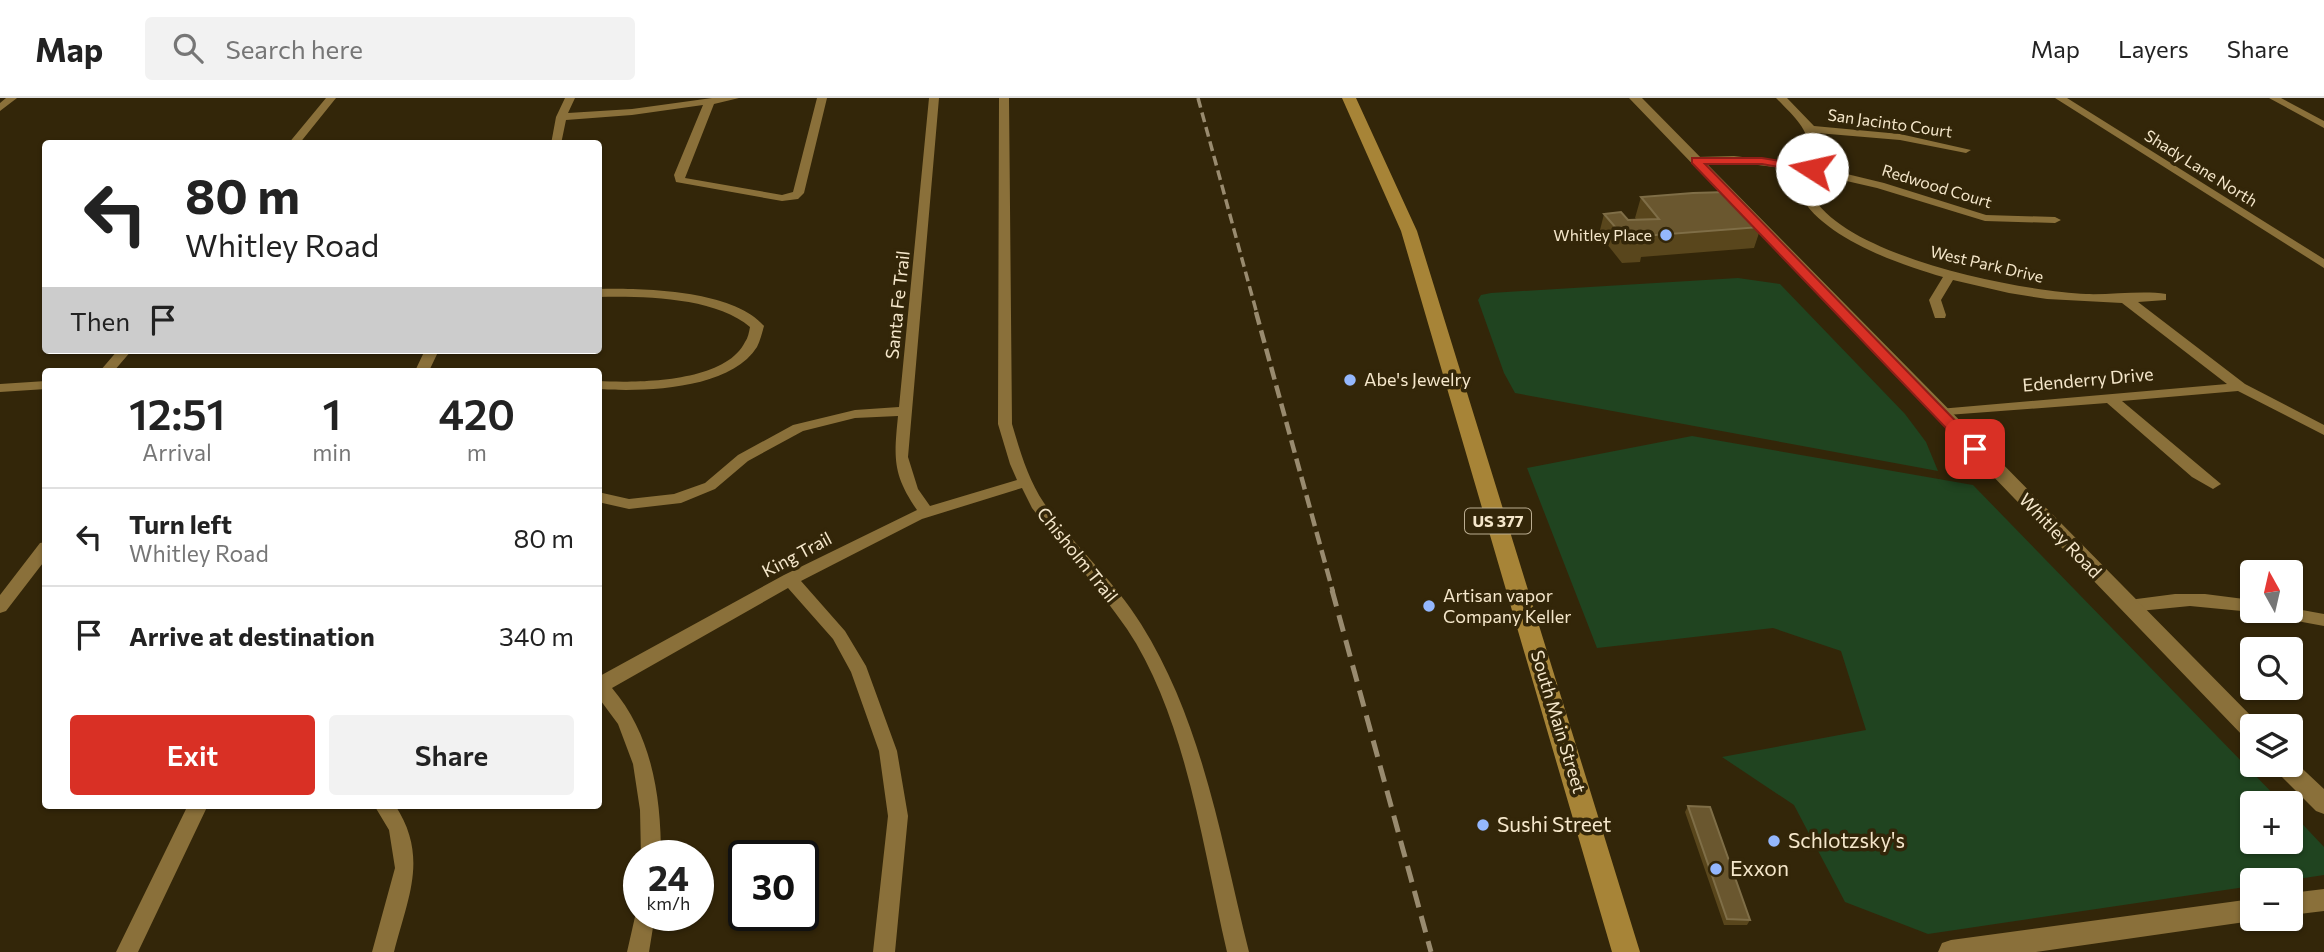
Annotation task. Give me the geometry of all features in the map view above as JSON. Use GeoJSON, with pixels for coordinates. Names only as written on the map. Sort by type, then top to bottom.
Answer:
{"type":"FeatureCollection","features":[{"type":"Feature","properties":{"kind":"main road","name":"South Main Street"},"geometry":{"type":"LineString","coordinates":[[1349,98],[1409,231],[1626,952]]}},
{"type":"Feature","properties":{"kind":"street"},"geometry":{"type":"LineString","coordinates":[[0,108],[12,98]]}},
{"type":"Feature","properties":{"kind":"street"},"geometry":{"type":"LineString","coordinates":[[296,140],[331,98]]}},
{"type":"Feature","properties":{"kind":"street"},"geometry":{"type":"LineString","coordinates":[[557,140],[561,117],[570,98]]}},
{"type":"Feature","properties":{"kind":"street"},"geometry":{"type":"LineString","coordinates":[[561,117],[709,103],[734,98]]}},
{"type":"Feature","properties":{"kind":"street"},"geometry":{"type":"LineString","coordinates":[[709,103],[679,175],[680,180],[782,198],[794,197],[798,193],[822,98]]}},
{"type":"Feature","properties":{"kind":"street","name":"Santa Fe Trail"},"geometry":{"type":"LineString","coordinates":[[925,510],[911,490],[901,457],[934,98]]}},
{"type":"Feature","properties":{"kind":"street","name":"Chisholm Trail"},"geometry":{"type":"LineString","coordinates":[[1004,98],[1004,409],[1017,464],[1037,505],[1134,626],[1165,684],[1189,746],[1238,952]]}},
{"type":"Feature","properties":{"kind":"street","name":"Whitley Road"},"geometry":{"type":"LineString","coordinates":[[1634,98],[2240,719]]}},
{"type":"Feature","properties":{"kind":"street"},"geometry":{"type":"LineString","coordinates":[[1781,98],[1803,117],[1810,129]]}},
{"type":"Feature","properties":{"kind":"street","name":"Shady Lane North"},"geometry":{"type":"LineString","coordinates":[[2060,98],[2324,264]]}},
{"type":"Feature","properties":{"kind":"street"},"geometry":{"type":"LineString","coordinates":[[2274,98],[2324,125]]}},
{"type":"Feature","properties":{"kind":"street","name":"San Jacinto Court"},"geometry":{"type":"LineString","coordinates":[[1810,129],[1900,137],[1966,150]]}},
{"type":"Feature","properties":{"kind":"street","name":"West Park Drive"},"geometry":{"type":"LineString","coordinates":[[1810,129],[1817,148],[1806,195],[1813,208],[1829,222],[1892,254],[1950,275],[2060,296],[2127,300],[2162,297]]}},
{"type":"Feature","properties":{"kind":"street","name":"Redwood Court"},"geometry":{"type":"LineString","coordinates":[[1696,160],[1762,161],[1812,169],[1880,185],[1985,218],[2055,220]]}},
{"type":"Feature","properties":{"kind":"street"},"geometry":{"type":"LineString","coordinates":[[1940,315],[1935,300],[1950,275]]}},
{"type":"Feature","properties":{"kind":"street"},"geometry":{"type":"LineString","coordinates":[[602,293],[643,293],[683,299],[743,316],[757,326],[754,344],[747,352],[710,372],[652,387],[602,385]]}},
{"type":"Feature","properties":{"kind":"street"},"geometry":{"type":"LineString","coordinates":[[2127,300],[2240,387],[2324,431]]}},
{"type":"Feature","properties":{"kind":"street"},"geometry":{"type":"LineString","coordinates":[[110,368],[122,354]]}},
{"type":"Feature","properties":{"kind":"street"},"geometry":{"type":"LineString","coordinates":[[0,388],[42,385]]}},
{"type":"Feature","properties":{"kind":"street","name":"Edenderry Drive"},"geometry":{"type":"LineString","coordinates":[[1939,413],[2240,387]]}},
{"type":"Feature","properties":{"kind":"street"},"geometry":{"type":"LineString","coordinates":[[2110,398],[2197,474],[2213,484]]}},
{"type":"Feature","properties":{"kind":"street"},"geometry":{"type":"LineString","coordinates":[[602,498],[629,504],[676,499],[710,486],[743,458],[798,428],[855,414],[905,411]]}},
{"type":"Feature","properties":{"kind":"street","name":"King Trail"},"geometry":{"type":"LineString","coordinates":[[602,684],[790,579],[925,510],[1026,482]]}},
{"type":"Feature","properties":{"kind":"street"},"geometry":{"type":"LineString","coordinates":[[0,607],[42,552]]}},
{"type":"Feature","properties":{"kind":"street"},"geometry":{"type":"LineString","coordinates":[[790,579],[839,635],[860,671],[888,751],[898,816],[884,952]]}},
{"type":"Feature","properties":{"kind":"street"},"geometry":{"type":"LineString","coordinates":[[2129,606],[2167,599],[2196,599],[2240,604]]}},
{"type":"Feature","properties":{"kind":"street"},"geometry":{"type":"LineString","coordinates":[[2303,616],[2324,620]]}},
{"type":"Feature","properties":{"kind":"street"},"geometry":{"type":"LineString","coordinates":[[602,691],[640,754],[652,811],[651,840]]}},
{"type":"Feature","properties":{"kind":"street"},"geometry":{"type":"LineString","coordinates":[[2297,777],[2324,804]]}},
{"type":"Feature","properties":{"kind":"street"},"geometry":{"type":"LineString","coordinates":[[127,952],[196,809]]}},
{"type":"Feature","properties":{"kind":"street"},"geometry":{"type":"LineString","coordinates":[[383,952],[405,868],[399,828],[387,809]]}},
{"type":"Feature","properties":{"kind":"street"},"geometry":{"type":"LineString","coordinates":[[2303,903],[2324,900]]}},
{"type":"Feature","properties":{"kind":"street"},"geometry":{"type":"LineString","coordinates":[[1951,952],[2240,912]]}},
{"type":"Feature","properties":{"kind":"street"},"geometry":{"type":"LineString","coordinates":[[638,952],[641,931]]}},
{"type":"Feature","properties":{"kind":"green space"},"geometry":{"type":"Polygon","coordinates":[[[1738,278],[1780,284],[1905,414],[1926,442],[1938,471],[1515,393],[1504,373],[1478,300],[1481,295],[1491,293],[1738,278]]]}},
{"type":"Feature","properties":{"kind":"green space"},"geometry":{"type":"Polygon","coordinates":[[[1692,436],[1973,485],[2240,760],[2240,777],[2257,777],[2270,791],[2240,791],[2240,854],[2303,854],[2303,825],[2324,847],[2324,875],[2303,878],[2303,868],[2240,868],[2240,888],[1928,934],[1845,902],[1794,805],[1722,757],[1866,730],[1841,651],[1773,628],[1597,648],[1527,468],[1692,436]]]}},
{"type":"Feature","properties":{"kind":"building"},"geometry":{"type":"Polygon","coordinates":[[[1727,192],[1761,227],[1642,236],[1646,240],[1628,242],[1604,214],[1621,212],[1628,220],[1659,219],[1641,197],[1727,192]]]}},
{"type":"Feature","properties":{"kind":"building","name":"Exxon"},"geometry":{"type":"Polygon","coordinates":[[[1688,806],[1710,807],[1750,920],[1727,919],[1688,806]]]}},
{"type":"Feature","properties":{"kind":"railway"},"geometry":{"type":"LineString","coordinates":[[1198,98],[1257,314]]}},
{"type":"Feature","properties":{"kind":"railway"},"geometry":{"type":"LineString","coordinates":[[1256,312],[1333,592]]}},
{"type":"Feature","properties":{"kind":"railway"},"geometry":{"type":"LineString","coordinates":[[1332,590],[1431,952]]}},
{"type":"Feature","properties":{"kind":"place","name":"Whitley Place"},"geometry":{"type":"Point","coordinates":[1666,235]}},
{"type":"Feature","properties":{"kind":"place","name":"Abe's Jewelry"},"geometry":{"type":"Point","coordinates":[1350,380]}},
{"type":"Feature","properties":{"kind":"place","name":"Artisan vapor Company Keller"},"geometry":{"type":"Point","coordinates":[1429,606]}},
{"type":"Feature","properties":{"kind":"place","name":"Sushi Street"},"geometry":{"type":"Point","coordinates":[1483,825]}},
{"type":"Feature","properties":{"kind":"place","name":"Schlotzsky's"},"geometry":{"type":"Point","coordinates":[1774,841]}},
{"type":"Feature","properties":{"kind":"place","name":"Exxon"},"geometry":{"type":"Point","coordinates":[1716,869]}},
{"type":"Feature","properties":{"kind":"route"},"geometry":{"type":"LineString","coordinates":[[1812,169],[1762,161],[1696,160],[1975,449]]}}]}
